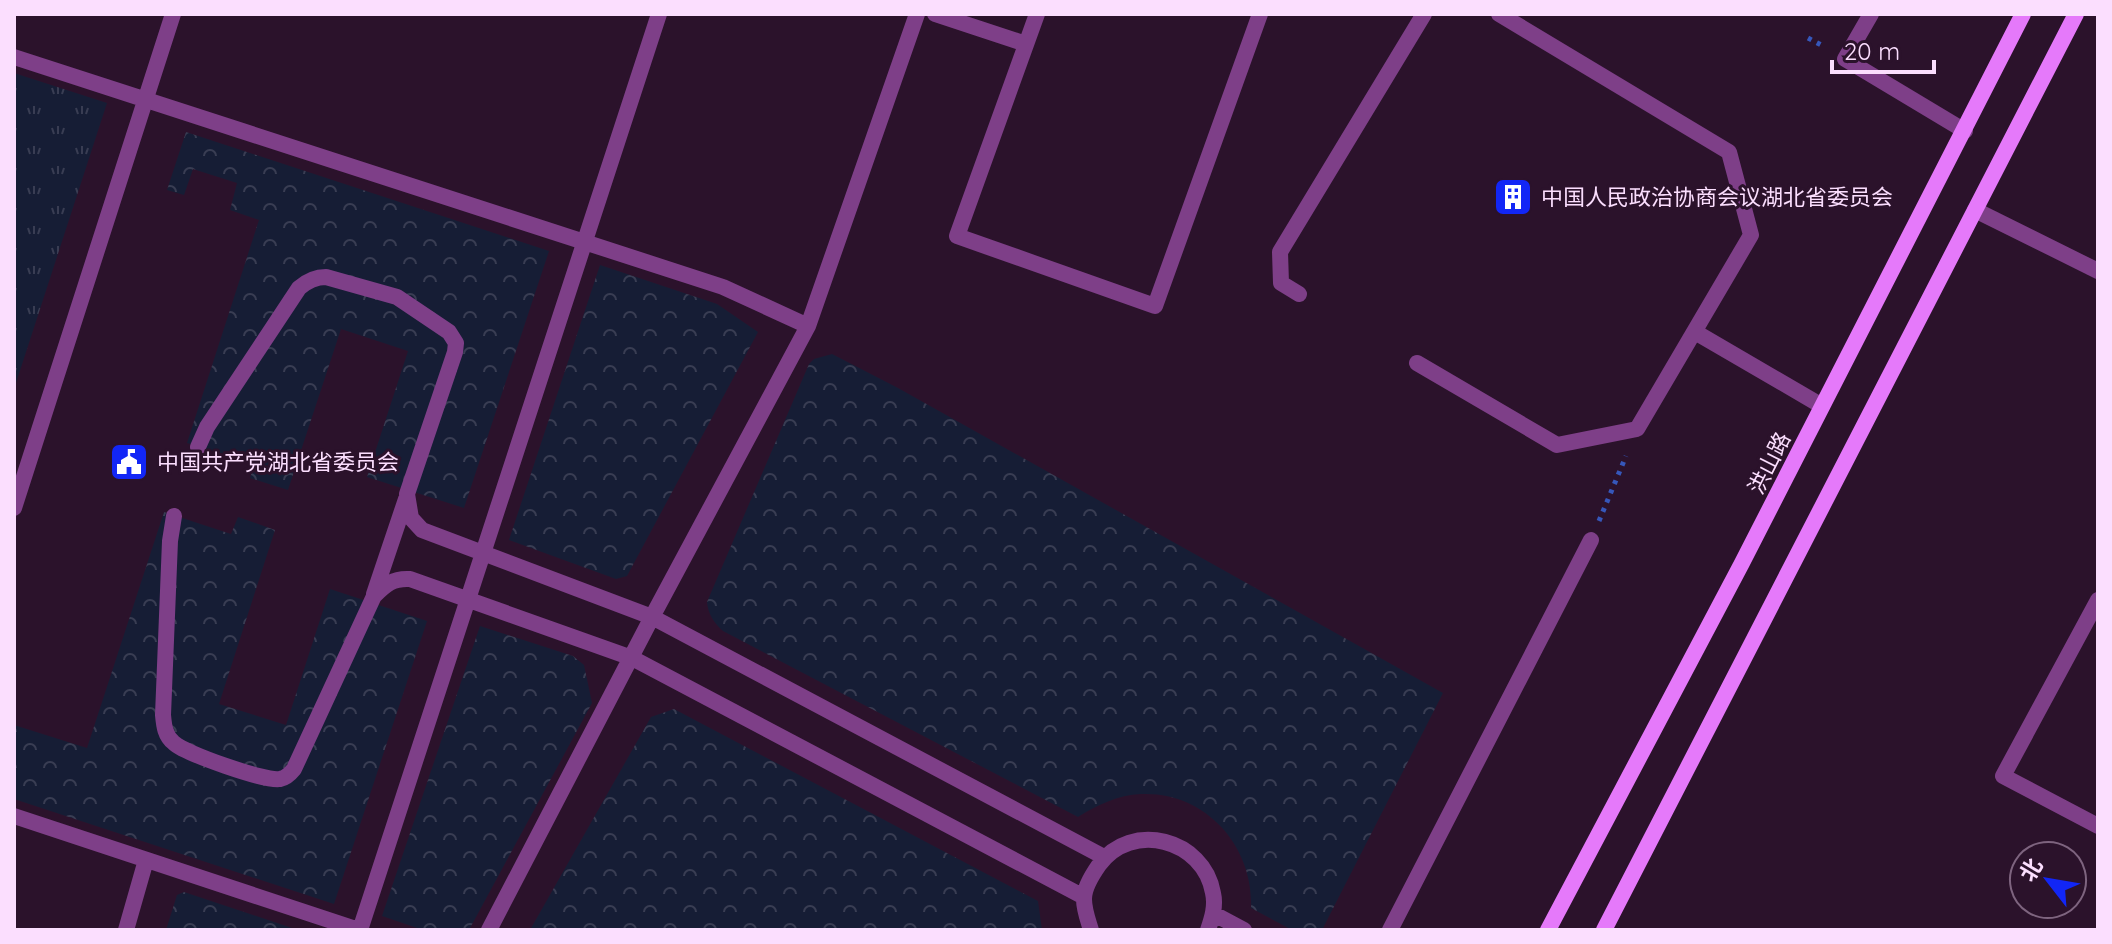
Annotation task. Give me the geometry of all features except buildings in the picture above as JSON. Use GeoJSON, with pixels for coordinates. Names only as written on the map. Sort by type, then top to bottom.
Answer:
{"type":"FeatureCollection","features":[{"type":"Feature","properties":{"kind":"main road","name":"洪山路"},"geometry":{"type":"LineString","coordinates":[[1548,930],[2023,14]]}},
{"type":"Feature","properties":{"kind":"main road"},"geometry":{"type":"LineString","coordinates":[[1604,930],[2076,14]]}},
{"type":"Feature","properties":{"kind":"lane"},"geometry":{"type":"LineString","coordinates":[[14,508],[173,14]]}},
{"type":"Feature","properties":{"kind":"lane"},"geometry":{"type":"LineString","coordinates":[[14,816],[359,930],[659,14]]}},
{"type":"Feature","properties":{"kind":"lane"},"geometry":{"type":"LineString","coordinates":[[489,930],[808,326],[917,14]]}},
{"type":"Feature","properties":{"kind":"lane"},"geometry":{"type":"LineString","coordinates":[[935,14],[1026,44]]}},
{"type":"Feature","properties":{"kind":"lane"},"geometry":{"type":"LineString","coordinates":[[1037,14],[957,236],[1155,306],[1260,14]]}},
{"type":"Feature","properties":{"kind":"lane"},"geometry":{"type":"LineString","coordinates":[[1299,294],[1281,283],[1280,252],[1424,14]]}},
{"type":"Feature","properties":{"kind":"lane"},"geometry":{"type":"LineString","coordinates":[[1417,363],[1557,445],[1637,429],[1751,235],[1729,152],[1499,14]]}},
{"type":"Feature","properties":{"kind":"lane"},"geometry":{"type":"LineString","coordinates":[[1871,14],[1845,59],[1965,131]]}},
{"type":"Feature","properties":{"kind":"lane"},"geometry":{"type":"LineString","coordinates":[[14,57],[723,287],[808,326]]}},
{"type":"Feature","properties":{"kind":"lane"},"geometry":{"type":"LineString","coordinates":[[1975,210],[2098,271]]}},
{"type":"Feature","properties":{"kind":"lane"},"geometry":{"type":"LineString","coordinates":[[174,516],[170,541],[163,715],[166,734],[188,752],[267,779],[282,779],[294,769],[374,596],[456,343],[449,332],[397,297],[318,277],[299,288],[207,427],[198,447]]}},
{"type":"Feature","properties":{"kind":"lane"},"geometry":{"type":"LineString","coordinates":[[1695,332],[1822,406]]}},
{"type":"Feature","properties":{"kind":"lane"},"geometry":{"type":"LineString","coordinates":[[407,494],[411,518],[422,530],[652,617],[1104,857]]}},
{"type":"Feature","properties":{"kind":"lane"},"geometry":{"type":"LineString","coordinates":[[1390,930],[1591,540]]}},
{"type":"Feature","properties":{"kind":"lane"},"geometry":{"type":"LineString","coordinates":[[374,596],[390,582],[410,579],[632,658],[1084,897]]}},
{"type":"Feature","properties":{"kind":"lane"},"geometry":{"type":"LineString","coordinates":[[2098,600],[2091,629],[2003,776],[2098,826]]}},
{"type":"Feature","properties":{"kind":"lane"},"geometry":{"type":"LineString","coordinates":[[1091,930],[1084,897],[1092,875],[1104,857],[1120,846],[1139,839],[1160,839],[1179,846],[1196,858],[1208,875],[1214,894],[1211,922],[1244,930]]}},
{"type":"Feature","properties":{"kind":"lane"},"geometry":{"type":"LineString","coordinates":[[126,930],[146,860]]}},
{"type":"Feature","properties":{"kind":"path"},"geometry":{"type":"LineString","coordinates":[[1591,540],[1637,429]]}},
{"type":"Feature","properties":{"kind":"green space"},"geometry":{"type":"Polygon","coordinates":[[[14,73],[107,103],[14,389],[14,73]]]}},
{"type":"Feature","properties":{"kind":"green space"},"geometry":{"type":"Polygon","coordinates":[[[186,132],[549,251],[464,508],[367,477],[408,351],[341,329],[288,490],[250,478],[254,465],[187,443],[259,220],[230,210],[237,183],[193,169],[184,195],[167,190],[186,132]]]}},
{"type":"Feature","properties":{"kind":"green space"},"geometry":{"type":"Polygon","coordinates":[[[600,265],[717,304],[758,332],[627,576],[616,579],[509,540],[600,265]]]}},
{"type":"Feature","properties":{"kind":"green space"},"geometry":{"type":"Polygon","coordinates":[[[832,354],[1443,693],[1322,930],[1292,930],[1251,908],[1250,885],[1234,844],[1205,812],[1186,802],[1164,795],[1124,796],[1078,817],[723,631],[717,625],[707,602],[809,364],[814,359],[832,354]]]}},
{"type":"Feature","properties":{"kind":"green space"},"geometry":{"type":"Polygon","coordinates":[[[164,512],[231,534],[238,517],[275,530],[219,704],[286,725],[330,589],[427,621],[334,904],[14,799],[14,725],[87,748],[164,512]]]}},
{"type":"Feature","properties":{"kind":"green space"},"geometry":{"type":"Polygon","coordinates":[[[480,626],[573,656],[584,665],[592,703],[469,930],[423,930],[382,916],[480,626]]]}},
{"type":"Feature","properties":{"kind":"green space"},"geometry":{"type":"Polygon","coordinates":[[[674,709],[1038,901],[1042,930],[530,930],[651,717],[674,709]]]}},
{"type":"Feature","properties":{"kind":"green space"},"geometry":{"type":"Polygon","coordinates":[[[184,892],[298,930],[166,930],[177,895],[184,892]]]}},
{"type":"Feature","properties":{"kind":"place","name":"中国人民政治协商会议湖北省委员会"},"geometry":{"type":"Point","coordinates":[1513,197]}},
{"type":"Feature","properties":{"kind":"place","name":"中国共产党湖北省委员会"},"geometry":{"type":"Point","coordinates":[129,462]}}]}
